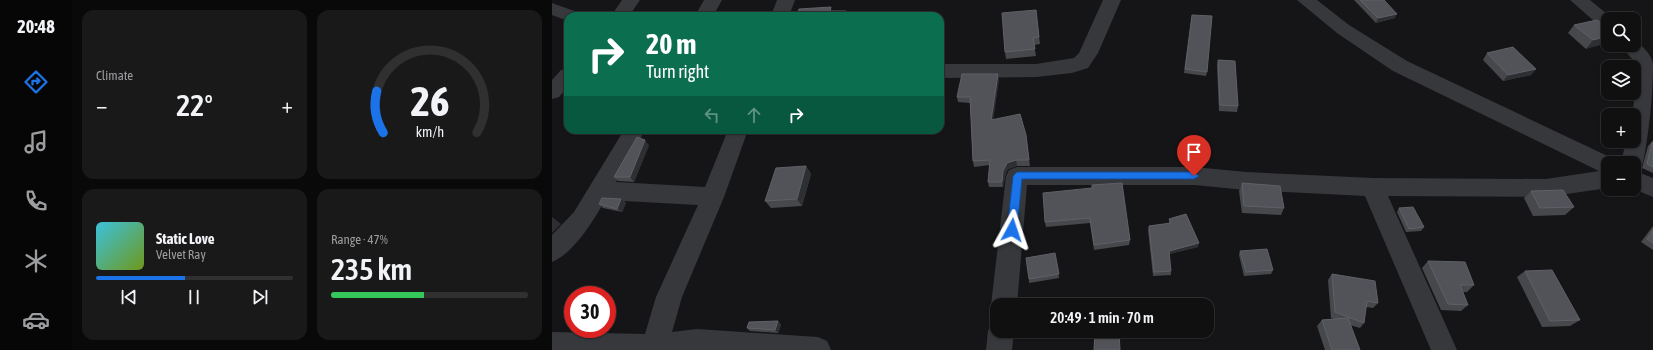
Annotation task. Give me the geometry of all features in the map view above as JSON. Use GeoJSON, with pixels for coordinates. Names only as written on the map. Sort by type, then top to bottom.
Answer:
{"type":"FeatureCollection","features":[{"type":"Feature","properties":{"kind":"street"},"geometry":{"type":"LineString","coordinates":[[623,12],[631,0]]}},
{"type":"Feature","properties":{"kind":"street"},"geometry":{"type":"LineString","coordinates":[[706,12],[713,0]]}},
{"type":"Feature","properties":{"kind":"street"},"geometry":{"type":"LineString","coordinates":[[782,12],[786,0]]}},
{"type":"Feature","properties":{"kind":"street"},"geometry":{"type":"LineString","coordinates":[[944,71],[1030,71],[1063,68],[1079,64],[1088,55],[1112,0]]}},
{"type":"Feature","properties":{"kind":"street"},"geometry":{"type":"LineString","coordinates":[[1306,0],[1343,29],[1400,66],[1601,163]]}},
{"type":"Feature","properties":{"kind":"street"},"geometry":{"type":"LineString","coordinates":[[1579,0],[1601,18]]}},
{"type":"Feature","properties":{"kind":"street"},"geometry":{"type":"LineString","coordinates":[[552,9],[564,13]]}},
{"type":"Feature","properties":{"kind":"street"},"geometry":{"type":"LineString","coordinates":[[1633,156],[1642,110],[1646,76],[1642,58],[1636,52]]}},
{"type":"Feature","properties":{"kind":"street"},"geometry":{"type":"LineString","coordinates":[[552,92],[564,79]]}},
{"type":"Feature","properties":{"kind":"street"},"geometry":{"type":"LineString","coordinates":[[552,251],[582,219],[633,134]]}},
{"type":"Feature","properties":{"kind":"street"},"geometry":{"type":"LineString","coordinates":[[654,347],[669,297],[713,197],[737,134]]}},
{"type":"Feature","properties":{"kind":"street"},"geometry":{"type":"LineString","coordinates":[[1005,298],[1017,176],[1194,176],[1246,181],[1373,187],[1546,188],[1601,180]]}},
{"type":"Feature","properties":{"kind":"street"},"geometry":{"type":"LineString","coordinates":[[1641,182],[1653,188]]}},
{"type":"Feature","properties":{"kind":"street"},"geometry":{"type":"LineString","coordinates":[[1373,187],[1444,350]]}},
{"type":"Feature","properties":{"kind":"street"},"geometry":{"type":"LineString","coordinates":[[599,190],[713,197]]}},
{"type":"Feature","properties":{"kind":"street"},"geometry":{"type":"LineString","coordinates":[[999,350],[1000,338]]}},
{"type":"Feature","properties":{"kind":"street"},"geometry":{"type":"LineString","coordinates":[[552,345],[654,347],[697,342],[818,350]]}},
{"type":"Feature","properties":{"kind":"building"},"geometry":{"type":"Polygon","coordinates":[[[1360,0],[1384,0],[1397,14],[1378,18],[1360,0]]]}},
{"type":"Feature","properties":{"kind":"building"},"geometry":{"type":"Polygon","coordinates":[[[831,7],[830,11],[846,11],[798,12],[799,9],[831,7]]]}},
{"type":"Feature","properties":{"kind":"building"},"geometry":{"type":"Polygon","coordinates":[[[1036,10],[1039,37],[1033,38],[1035,49],[1005,52],[1002,13],[1036,10]]]}},
{"type":"Feature","properties":{"kind":"building"},"geometry":{"type":"Polygon","coordinates":[[[1192,15],[1212,16],[1207,72],[1185,69],[1192,15]]]}},
{"type":"Feature","properties":{"kind":"building"},"geometry":{"type":"Polygon","coordinates":[[[1597,20],[1601,23],[1601,38],[1593,40],[1574,25],[1597,20]]]}},
{"type":"Feature","properties":{"kind":"building"},"geometry":{"type":"Polygon","coordinates":[[[1513,47],[1536,69],[1508,75],[1487,53],[1513,47]]]}},
{"type":"Feature","properties":{"kind":"building"},"geometry":{"type":"Polygon","coordinates":[[[1218,60],[1235,61],[1238,106],[1220,105],[1218,60]]]}},
{"type":"Feature","properties":{"kind":"building"},"geometry":{"type":"Polygon","coordinates":[[[962,74],[998,74],[991,120],[1020,114],[1026,135],[1029,160],[1016,160],[1007,163],[1003,171],[1002,182],[988,182],[990,160],[973,161],[970,97],[957,97],[962,74]]]}},
{"type":"Feature","properties":{"kind":"building"},"geometry":{"type":"Polygon","coordinates":[[[637,137],[645,140],[630,177],[614,177],[637,137]]]}},
{"type":"Feature","properties":{"kind":"building"},"geometry":{"type":"Polygon","coordinates":[[[1653,142],[1653,167],[1647,164],[1653,142]]]}},
{"type":"Feature","properties":{"kind":"building"},"geometry":{"type":"Polygon","coordinates":[[[806,166],[797,199],[765,201],[776,168],[806,166]]]}},
{"type":"Feature","properties":{"kind":"building"},"geometry":{"type":"Polygon","coordinates":[[[1122,183],[1130,240],[1094,245],[1090,218],[1045,222],[1043,193],[1092,188],[1092,185],[1122,183]]]}},
{"type":"Feature","properties":{"kind":"building"},"geometry":{"type":"Polygon","coordinates":[[[1242,183],[1280,186],[1284,208],[1244,206],[1242,183]]]}},
{"type":"Feature","properties":{"kind":"building"},"geometry":{"type":"Polygon","coordinates":[[[1563,190],[1574,207],[1540,208],[1531,191],[1563,190]]]}},
{"type":"Feature","properties":{"kind":"building"},"geometry":{"type":"Polygon","coordinates":[[[602,198],[621,199],[617,209],[599,204],[602,198]]]}},
{"type":"Feature","properties":{"kind":"building"},"geometry":{"type":"Polygon","coordinates":[[[1413,207],[1424,227],[1409,229],[1399,208],[1413,207]]]}},
{"type":"Feature","properties":{"kind":"building"},"geometry":{"type":"Polygon","coordinates":[[[1186,214],[1199,243],[1169,251],[1171,271],[1154,272],[1149,226],[1171,223],[1169,219],[1186,214]]]}},
{"type":"Feature","properties":{"kind":"building"},"geometry":{"type":"Polygon","coordinates":[[[1653,230],[1653,243],[1647,239],[1653,230]]]}},
{"type":"Feature","properties":{"kind":"building"},"geometry":{"type":"Polygon","coordinates":[[[1267,249],[1273,270],[1246,272],[1240,251],[1267,249]]]}},
{"type":"Feature","properties":{"kind":"building"},"geometry":{"type":"Polygon","coordinates":[[[1055,253],[1059,274],[1029,279],[1026,258],[1055,253]]]}},
{"type":"Feature","properties":{"kind":"building"},"geometry":{"type":"Polygon","coordinates":[[[1428,261],[1465,262],[1474,285],[1460,285],[1468,305],[1448,304],[1428,261]]]}},
{"type":"Feature","properties":{"kind":"building"},"geometry":{"type":"Polygon","coordinates":[[[1552,270],[1580,320],[1550,321],[1525,271],[1552,270]]]}},
{"type":"Feature","properties":{"kind":"building"},"geometry":{"type":"Polygon","coordinates":[[[1332,274],[1375,281],[1378,303],[1367,301],[1364,323],[1335,312],[1332,274]]]}},
{"type":"Feature","properties":{"kind":"building"},"geometry":{"type":"Polygon","coordinates":[[[1348,318],[1360,350],[1332,350],[1322,320],[1348,318]]]}},
{"type":"Feature","properties":{"kind":"building"},"geometry":{"type":"Polygon","coordinates":[[[778,321],[775,330],[747,328],[749,322],[778,321]]]}},
{"type":"Feature","properties":{"kind":"building"},"geometry":{"type":"Polygon","coordinates":[[[1095,338],[1119,338],[1120,350],[1094,350],[1095,338]]]}},
{"type":"Feature","properties":{"kind":"route"},"geometry":{"type":"LineString","coordinates":[[1012,230],[1017,176],[1194,176]]}}]}
